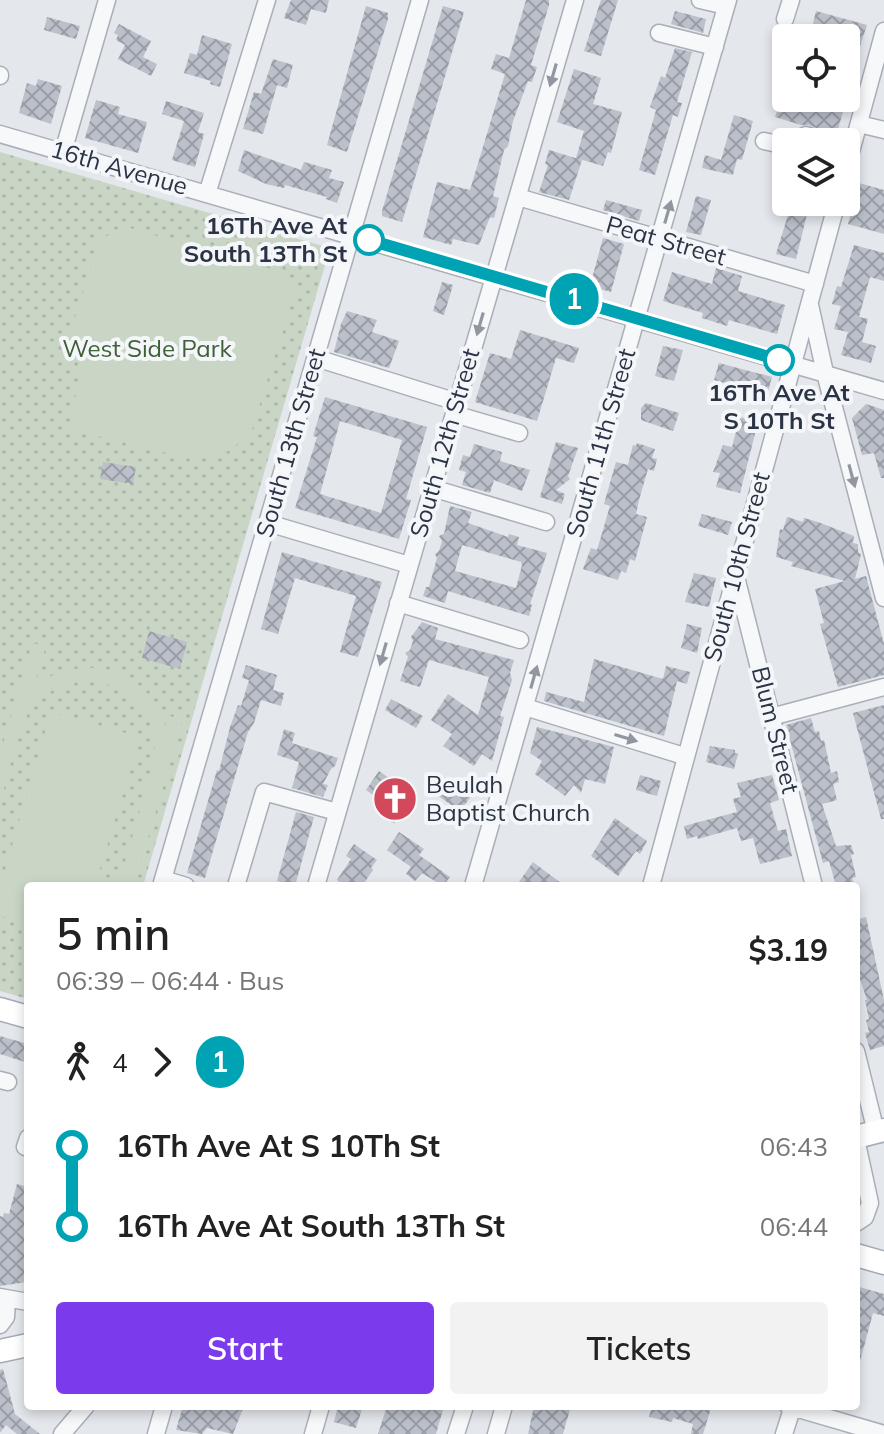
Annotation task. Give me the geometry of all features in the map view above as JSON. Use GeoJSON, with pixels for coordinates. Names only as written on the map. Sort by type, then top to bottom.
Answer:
{"type":"FeatureCollection","features":[{"type":"Feature","properties":{"kind":"main road"},"geometry":{"type":"LineString","coordinates":[[0,1009],[24,1016]]}},
{"type":"Feature","properties":{"kind":"main road"},"geometry":{"type":"LineString","coordinates":[[860,1256],[884,1263]]}},
{"type":"Feature","properties":{"kind":"main road"},"geometry":{"type":"LineString","coordinates":[[0,1351],[24,1346]]}},
{"type":"Feature","properties":{"kind":"street"},"geometry":{"type":"LineString","coordinates":[[63,152],[107,0]]}},
{"type":"Feature","properties":{"kind":"street"},"geometry":{"type":"LineString","coordinates":[[207,194],[267,0]]}},
{"type":"Feature","properties":{"kind":"street","name":"South 13th Street"},"geometry":{"type":"LineString","coordinates":[[162,882],[420,0]]}},
{"type":"Feature","properties":{"kind":"street","name":"South 12th Street"},"geometry":{"type":"LineString","coordinates":[[317,882],[575,0]]}},
{"type":"Feature","properties":{"kind":"street"},"geometry":{"type":"LineString","coordinates":[[700,0],[727,3]]}},
{"type":"Feature","properties":{"kind":"street"},"geometry":{"type":"LineString","coordinates":[[785,19],[791,0]]}},
{"type":"Feature","properties":{"kind":"street","name":"South 11th Street"},"geometry":{"type":"LineString","coordinates":[[474,882],[727,3]]}},
{"type":"Feature","properties":{"kind":"street"},"geometry":{"type":"LineString","coordinates":[[857,128],[884,31]]}},
{"type":"Feature","properties":{"kind":"street"},"geometry":{"type":"LineString","coordinates":[[659,33],[715,47]]}},
{"type":"Feature","properties":{"kind":"street"},"geometry":{"type":"LineString","coordinates":[[859,124],[884,130]]}},
{"type":"Feature","properties":{"kind":"street","name":"16th Avenue"},"geometry":{"type":"LineString","coordinates":[[0,134],[884,391]]}},
{"type":"Feature","properties":{"kind":"street"},"geometry":{"type":"LineString","coordinates":[[764,141],[772,143]]}},
{"type":"Feature","properties":{"kind":"street","name":"Peat Street"},"geometry":{"type":"LineString","coordinates":[[518,197],[815,284]]}},
{"type":"Feature","properties":{"kind":"street","name":"South 10th Street"},"geometry":{"type":"LineString","coordinates":[[652,882],[833,216]]}},
{"type":"Feature","properties":{"kind":"street"},"geometry":{"type":"LineString","coordinates":[[810,302],[825,373],[884,598]]}},
{"type":"Feature","properties":{"kind":"street"},"geometry":{"type":"LineString","coordinates":[[316,358],[519,433]]}},
{"type":"Feature","properties":{"kind":"street"},"geometry":{"type":"LineString","coordinates":[[432,488],[546,522]]}},
{"type":"Feature","properties":{"kind":"street"},"geometry":{"type":"LineString","coordinates":[[268,523],[409,565]]}},
{"type":"Feature","properties":{"kind":"street","name":"Blum Street"},"geometry":{"type":"LineString","coordinates":[[735,573],[813,882]]}},
{"type":"Feature","properties":{"kind":"street"},"geometry":{"type":"LineString","coordinates":[[398,603],[520,640]]}},
{"type":"Feature","properties":{"kind":"street"},"geometry":{"type":"LineString","coordinates":[[771,717],[884,687]]}},
{"type":"Feature","properties":{"kind":"street"},"geometry":{"type":"LineString","coordinates":[[525,707],[684,756]]}},
{"type":"Feature","properties":{"kind":"street"},"geometry":{"type":"LineString","coordinates":[[237,882],[264,792],[337,812]]}},
{"type":"Feature","properties":{"kind":"street"},"geometry":{"type":"LineString","coordinates":[[860,1079],[868,1135],[870,1203],[865,1217],[860,1220]]}},
{"type":"Feature","properties":{"kind":"street"},"geometry":{"type":"LineString","coordinates":[[0,1325],[6,1317],[4,1298],[24,1301]]}},
{"type":"Feature","properties":{"kind":"street"},"geometry":{"type":"LineString","coordinates":[[62,1434],[83,1410]]}},
{"type":"Feature","properties":{"kind":"street"},"geometry":{"type":"LineString","coordinates":[[156,1434],[163,1410]]}},
{"type":"Feature","properties":{"kind":"street"},"geometry":{"type":"LineString","coordinates":[[313,1434],[320,1410]]}},
{"type":"Feature","properties":{"kind":"street"},"geometry":{"type":"LineString","coordinates":[[456,1434],[464,1410]]}},
{"type":"Feature","properties":{"kind":"street"},"geometry":{"type":"LineString","coordinates":[[496,1434],[503,1410]]}},
{"type":"Feature","properties":{"kind":"street"},"geometry":{"type":"LineString","coordinates":[[784,1434],[790,1410]]}},
{"type":"Feature","properties":{"kind":"street"},"geometry":{"type":"LineString","coordinates":[[804,1410],[884,1434]]}},
{"type":"Feature","properties":{"kind":"green space","name":"West Side Park"},"geometry":{"type":"Polygon","coordinates":[[[0,152],[330,248],[144,882],[24,882],[24,998],[0,991],[0,152]]]}},
{"type":"Feature","properties":{"kind":"green space"},"geometry":{"type":"Polygon","coordinates":[[[123,226],[282,272],[280,280],[297,285],[251,433],[229,451],[191,459],[69,429],[81,367],[71,330],[99,241],[123,226]]]}},
{"type":"Feature","properties":{"kind":"green space"},"geometry":{"type":"Polygon","coordinates":[[[32,643],[46,646],[34,686],[72,669],[111,671],[128,678],[144,690],[157,706],[166,726],[169,716],[183,719],[135,882],[119,882],[154,762],[155,744],[151,725],[130,696],[99,683],[81,682],[64,685],[48,693],[28,713],[0,804],[0,754],[32,643]]]}},
{"type":"Feature","properties":{"kind":"green space"},"geometry":{"type":"Polygon","coordinates":[[[51,712],[140,737],[96,882],[24,882],[24,923],[0,916],[0,887],[51,712]]]}},
{"type":"Feature","properties":{"kind":"building"},"geometry":{"type":"Polygon","coordinates":[[[291,0],[329,0],[326,13],[311,9],[306,25],[284,18],[291,0]]]}},
{"type":"Feature","properties":{"kind":"building"},"geometry":{"type":"Polygon","coordinates":[[[526,0],[549,0],[549,5],[531,65],[537,67],[532,82],[528,81],[513,121],[508,146],[504,150],[493,196],[499,198],[494,218],[490,217],[479,245],[453,239],[451,245],[423,237],[437,182],[470,190],[505,74],[491,69],[496,54],[509,58],[526,0]]]}},
{"type":"Feature","properties":{"kind":"building"},"geometry":{"type":"Polygon","coordinates":[[[601,0],[618,0],[601,56],[584,51],[601,0]]]}},
{"type":"Feature","properties":{"kind":"building"},"geometry":{"type":"Polygon","coordinates":[[[366,6],[388,13],[388,19],[347,152],[327,145],[366,6]]]}},
{"type":"Feature","properties":{"kind":"building"},"geometry":{"type":"Polygon","coordinates":[[[443,6],[464,12],[402,222],[382,216],[382,211],[443,6]]]}},
{"type":"Feature","properties":{"kind":"building"},"geometry":{"type":"Polygon","coordinates":[[[675,11],[706,19],[703,33],[671,24],[675,11]]]}},
{"type":"Feature","properties":{"kind":"building"},"geometry":{"type":"Polygon","coordinates":[[[816,11],[867,25],[860,46],[860,24],[813,24],[816,11]]]}},
{"type":"Feature","properties":{"kind":"building"},"geometry":{"type":"Polygon","coordinates":[[[47,17],[80,26],[76,39],[44,30],[47,17]]]}},
{"type":"Feature","properties":{"kind":"building"},"geometry":{"type":"Polygon","coordinates":[[[119,24],[151,41],[143,57],[157,64],[151,76],[118,59],[125,45],[116,40],[118,35],[114,33],[119,24]]]}},
{"type":"Feature","properties":{"kind":"building"},"geometry":{"type":"Polygon","coordinates":[[[202,35],[232,44],[220,87],[184,73],[190,53],[197,55],[202,35]]]}},
{"type":"Feature","properties":{"kind":"building"},"geometry":{"type":"Polygon","coordinates":[[[675,48],[692,52],[677,102],[682,103],[678,117],[673,115],[655,175],[639,170],[656,110],[650,107],[661,76],[665,78],[675,48]]]}},
{"type":"Feature","properties":{"kind":"building"},"geometry":{"type":"Polygon","coordinates":[[[273,59],[293,65],[287,88],[277,85],[263,134],[243,129],[254,92],[261,94],[273,59]]]}},
{"type":"Feature","properties":{"kind":"building"},"geometry":{"type":"Polygon","coordinates":[[[574,69],[601,78],[593,104],[622,112],[611,153],[608,152],[603,166],[576,158],[584,131],[557,122],[574,69]]]}},
{"type":"Feature","properties":{"kind":"building"},"geometry":{"type":"Polygon","coordinates":[[[38,79],[62,86],[51,124],[19,113],[27,83],[36,86],[38,79]]]}},
{"type":"Feature","properties":{"kind":"building"},"geometry":{"type":"Polygon","coordinates":[[[96,100],[120,107],[118,114],[147,122],[138,153],[85,138],[96,100]]]}},
{"type":"Feature","properties":{"kind":"building"},"geometry":{"type":"Polygon","coordinates":[[[166,101],[204,113],[198,132],[204,134],[195,167],[172,160],[184,121],[162,114],[166,101]]]}},
{"type":"Feature","properties":{"kind":"building"},"geometry":{"type":"Polygon","coordinates":[[[777,112],[843,112],[838,128],[816,128],[775,117],[777,112]]]}},
{"type":"Feature","properties":{"kind":"building"},"geometry":{"type":"Polygon","coordinates":[[[734,115],[753,121],[742,160],[737,159],[733,175],[702,168],[705,155],[721,160],[734,115]]]}},
{"type":"Feature","properties":{"kind":"building"},"geometry":{"type":"Polygon","coordinates":[[[244,150],[301,170],[304,162],[332,170],[329,178],[344,182],[337,203],[285,185],[284,188],[266,184],[238,171],[244,150]]]}},
{"type":"Feature","properties":{"kind":"building"},"geometry":{"type":"Polygon","coordinates":[[[549,150],[582,160],[569,200],[539,192],[548,165],[545,164],[549,150]]]}},
{"type":"Feature","properties":{"kind":"building"},"geometry":{"type":"Polygon","coordinates":[[[860,183],[884,190],[884,234],[848,224],[850,216],[860,216],[860,183]]]}},
{"type":"Feature","properties":{"kind":"building"},"geometry":{"type":"Polygon","coordinates":[[[696,196],[711,200],[701,235],[686,232],[696,196]]]}},
{"type":"Feature","properties":{"kind":"building"},"geometry":{"type":"Polygon","coordinates":[[[606,200],[642,210],[639,221],[603,210],[606,200]]]}},
{"type":"Feature","properties":{"kind":"building"},"geometry":{"type":"Polygon","coordinates":[[[788,216],[807,216],[796,259],[776,254],[788,216]]]}},
{"type":"Feature","properties":{"kind":"building"},"geometry":{"type":"Polygon","coordinates":[[[603,238],[624,244],[611,292],[590,286],[603,238]]]}},
{"type":"Feature","properties":{"kind":"building"},"geometry":{"type":"Polygon","coordinates":[[[854,245],[884,253],[884,281],[870,277],[859,317],[868,319],[862,342],[876,346],[871,363],[841,355],[848,332],[834,329],[841,306],[832,304],[837,286],[841,287],[854,245]]]}},
{"type":"Feature","properties":{"kind":"building"},"geometry":{"type":"Polygon","coordinates":[[[716,268],[742,276],[738,291],[785,305],[777,334],[729,320],[727,326],[702,318],[703,313],[663,301],[672,272],[712,284],[716,268]]]}},
{"type":"Feature","properties":{"kind":"building"},"geometry":{"type":"Polygon","coordinates":[[[442,282],[453,285],[444,315],[433,311],[442,282]]]}},
{"type":"Feature","properties":{"kind":"building"},"geometry":{"type":"Polygon","coordinates":[[[347,311],[377,320],[372,332],[399,341],[389,368],[334,352],[347,311]]]}},
{"type":"Feature","properties":{"kind":"building"},"geometry":{"type":"Polygon","coordinates":[[[520,330],[579,348],[574,363],[556,358],[537,421],[475,402],[490,353],[511,359],[520,330]]]}},
{"type":"Feature","properties":{"kind":"building"},"geometry":{"type":"Polygon","coordinates":[[[663,346],[683,350],[674,381],[655,376],[663,346]]]}},
{"type":"Feature","properties":{"kind":"building"},"geometry":{"type":"Polygon","coordinates":[[[719,363],[772,377],[767,395],[714,380],[719,363]]]}},
{"type":"Feature","properties":{"kind":"building"},"geometry":{"type":"Polygon","coordinates":[[[325,397],[427,427],[406,499],[411,500],[399,539],[295,508],[317,437],[313,436],[325,397]],[[340,421],[320,494],[381,513],[402,440],[340,421]]]}},
{"type":"Feature","properties":{"kind":"building"},"geometry":{"type":"Polygon","coordinates":[[[646,403],[679,413],[673,431],[641,420],[641,408],[646,403]]]}},
{"type":"Feature","properties":{"kind":"building"},"geometry":{"type":"Polygon","coordinates":[[[866,404],[884,410],[884,478],[881,478],[874,453],[862,455],[852,418],[866,404]]]}},
{"type":"Feature","properties":{"kind":"building"},"geometry":{"type":"Polygon","coordinates":[[[736,416],[758,422],[740,493],[716,487],[720,473],[713,472],[723,445],[732,447],[737,428],[733,427],[736,416]]]}},
{"type":"Feature","properties":{"kind":"building"},"geometry":{"type":"Polygon","coordinates":[[[556,442],[578,448],[568,476],[570,479],[556,490],[565,494],[562,504],[540,497],[556,442]]]}},
{"type":"Feature","properties":{"kind":"building"},"geometry":{"type":"Polygon","coordinates":[[[637,443],[655,449],[652,458],[657,459],[654,471],[648,469],[639,500],[636,514],[647,517],[635,561],[630,559],[626,573],[621,571],[618,580],[583,569],[591,548],[597,550],[610,506],[604,504],[616,462],[628,465],[633,445],[637,443]]]}},
{"type":"Feature","properties":{"kind":"building"},"geometry":{"type":"Polygon","coordinates":[[[474,444],[502,452],[500,461],[530,470],[522,491],[494,480],[490,493],[462,485],[466,472],[459,470],[463,455],[470,457],[474,444]]]}},
{"type":"Feature","properties":{"kind":"building"},"geometry":{"type":"Polygon","coordinates":[[[103,462],[136,467],[133,484],[100,479],[103,462]]]}},
{"type":"Feature","properties":{"kind":"building"},"geometry":{"type":"Polygon","coordinates":[[[450,506],[472,512],[468,523],[508,537],[509,534],[519,537],[517,545],[547,553],[529,616],[448,591],[445,603],[423,596],[426,587],[429,587],[437,558],[435,554],[442,541],[439,536],[444,534],[450,506]],[[462,545],[455,571],[516,588],[521,562],[462,545]]]}},
{"type":"Feature","properties":{"kind":"building"},"geometry":{"type":"Polygon","coordinates":[[[702,514],[732,522],[728,535],[698,526],[702,514]]]}},
{"type":"Feature","properties":{"kind":"building"},"geometry":{"type":"Polygon","coordinates":[[[787,517],[803,522],[804,518],[854,536],[853,543],[858,544],[861,554],[855,579],[866,576],[884,644],[884,675],[838,687],[820,624],[824,623],[815,589],[845,581],[791,566],[793,562],[776,557],[780,529],[783,530],[787,517]]]}},
{"type":"Feature","properties":{"kind":"building"},"geometry":{"type":"Polygon","coordinates":[[[282,552],[382,582],[358,657],[340,652],[356,596],[295,578],[278,634],[261,629],[282,552]]]}},
{"type":"Feature","properties":{"kind":"building"},"geometry":{"type":"Polygon","coordinates":[[[694,573],[716,578],[709,607],[685,602],[694,573]]]}},
{"type":"Feature","properties":{"kind":"building"},"geometry":{"type":"Polygon","coordinates":[[[422,622],[438,628],[435,639],[514,660],[492,761],[482,754],[474,766],[443,746],[452,734],[431,720],[448,694],[478,715],[489,677],[429,660],[420,687],[400,681],[408,657],[405,653],[410,650],[411,637],[422,622]]]}},
{"type":"Feature","properties":{"kind":"building"},"geometry":{"type":"Polygon","coordinates":[[[687,624],[702,628],[697,653],[681,648],[687,624]]]}},
{"type":"Feature","properties":{"kind":"building"},"geometry":{"type":"Polygon","coordinates":[[[149,631],[187,642],[180,669],[142,658],[149,631]]]}},
{"type":"Feature","properties":{"kind":"building"},"geometry":{"type":"Polygon","coordinates":[[[594,659],[663,679],[666,666],[690,672],[687,684],[677,681],[664,736],[544,701],[546,692],[584,702],[594,659]]]}},
{"type":"Feature","properties":{"kind":"building"},"geometry":{"type":"Polygon","coordinates":[[[246,665],[277,675],[273,690],[284,693],[281,706],[261,700],[248,732],[205,878],[187,873],[230,727],[249,680],[242,678],[246,665]]]}},
{"type":"Feature","properties":{"kind":"building"},"geometry":{"type":"Polygon","coordinates":[[[391,699],[423,716],[416,728],[385,710],[391,699]]]}},
{"type":"Feature","properties":{"kind":"building"},"geometry":{"type":"Polygon","coordinates":[[[884,705],[884,819],[881,819],[853,713],[884,705]]]}},
{"type":"Feature","properties":{"kind":"building"},"geometry":{"type":"Polygon","coordinates":[[[811,718],[815,732],[819,731],[821,741],[824,740],[831,773],[837,771],[839,782],[833,784],[837,800],[822,804],[836,846],[851,845],[856,877],[852,878],[854,882],[835,882],[829,861],[823,863],[786,725],[811,718]]]}},
{"type":"Feature","properties":{"kind":"building"},"geometry":{"type":"Polygon","coordinates":[[[537,727],[614,747],[605,784],[585,779],[581,793],[574,785],[565,796],[535,774],[542,761],[530,753],[537,727]]]}},
{"type":"Feature","properties":{"kind":"building"},"geometry":{"type":"Polygon","coordinates":[[[284,729],[295,733],[292,743],[338,758],[323,784],[328,785],[323,797],[292,788],[299,762],[277,755],[284,729]]]}},
{"type":"Feature","properties":{"kind":"building"},"geometry":{"type":"Polygon","coordinates":[[[710,746],[735,750],[738,754],[734,769],[706,762],[710,746]]]}},
{"type":"Feature","properties":{"kind":"building","name":"Beulah Baptist Church"},"geometry":{"type":"Polygon","coordinates":[[[379,771],[413,795],[394,823],[378,812],[385,803],[366,790],[379,771]]]}},
{"type":"Feature","properties":{"kind":"building"},"geometry":{"type":"Polygon","coordinates":[[[640,775],[661,781],[657,796],[636,790],[640,775]]]}},
{"type":"Feature","properties":{"kind":"building"},"geometry":{"type":"Polygon","coordinates":[[[772,775],[779,800],[770,803],[778,831],[786,829],[792,856],[760,864],[753,838],[741,841],[737,828],[687,839],[684,826],[737,812],[733,799],[741,797],[737,783],[772,775]]]}},
{"type":"Feature","properties":{"kind":"building"},"geometry":{"type":"Polygon","coordinates":[[[445,777],[472,795],[460,811],[434,793],[445,777]]]}},
{"type":"Feature","properties":{"kind":"building"},"geometry":{"type":"Polygon","coordinates":[[[296,812],[314,817],[296,882],[277,881],[296,812]]]}},
{"type":"Feature","properties":{"kind":"building"},"geometry":{"type":"Polygon","coordinates":[[[615,818],[647,841],[640,854],[636,851],[618,876],[591,856],[615,818]]]}},
{"type":"Feature","properties":{"kind":"building"},"geometry":{"type":"Polygon","coordinates":[[[399,832],[424,849],[419,855],[450,877],[446,882],[437,882],[422,873],[415,881],[406,874],[411,867],[387,850],[399,832]]]}},
{"type":"Feature","properties":{"kind":"building"},"geometry":{"type":"Polygon","coordinates":[[[354,844],[377,860],[365,882],[337,880],[351,859],[346,856],[354,844]]]}},
{"type":"Feature","properties":{"kind":"building"},"geometry":{"type":"Polygon","coordinates":[[[533,862],[560,882],[519,882],[533,862]]]}},
{"type":"Feature","properties":{"kind":"building"},"geometry":{"type":"Polygon","coordinates":[[[866,917],[884,1000],[884,1046],[870,1050],[865,1033],[869,1032],[867,1000],[860,979],[860,919],[866,917]]]}},
{"type":"Feature","properties":{"kind":"building"},"geometry":{"type":"Polygon","coordinates":[[[0,1036],[24,1043],[24,1062],[0,1054],[0,1036]]]}},
{"type":"Feature","properties":{"kind":"building"},"geometry":{"type":"Polygon","coordinates":[[[17,1184],[24,1186],[24,1282],[0,1286],[0,1216],[9,1214],[17,1184]]]}},
{"type":"Feature","properties":{"kind":"building"},"geometry":{"type":"Polygon","coordinates":[[[860,1287],[884,1294],[884,1316],[873,1313],[860,1362],[860,1287]]]}},
{"type":"Feature","properties":{"kind":"building"},"geometry":{"type":"Polygon","coordinates":[[[3,1369],[15,1414],[40,1434],[17,1434],[6,1425],[0,1433],[0,1370],[3,1369]]]}},
{"type":"Feature","properties":{"kind":"building"},"geometry":{"type":"Polygon","coordinates":[[[182,1410],[242,1410],[233,1434],[207,1428],[202,1434],[176,1430],[182,1410]]]}},
{"type":"Feature","properties":{"kind":"building"},"geometry":{"type":"Polygon","coordinates":[[[337,1410],[362,1410],[356,1428],[334,1422],[337,1410]]]}},
{"type":"Feature","properties":{"kind":"building"},"geometry":{"type":"Polygon","coordinates":[[[386,1410],[443,1410],[436,1434],[378,1434],[386,1410]]]}},
{"type":"Feature","properties":{"kind":"building"},"geometry":{"type":"Polygon","coordinates":[[[533,1410],[570,1410],[563,1434],[528,1434],[533,1410]]]}},
{"type":"Feature","properties":{"kind":"building"},"geometry":{"type":"Polygon","coordinates":[[[651,1410],[710,1410],[703,1434],[691,1434],[693,1424],[673,1418],[672,1422],[649,1417],[651,1410]]]}},
{"type":"Feature","properties":{"kind":"bus line","name":"1"},"geometry":{"type":"LineString","coordinates":[[369,240],[779,360]]}},
{"type":"Feature","properties":{"kind":"place","name":"16Th Ave At South 13Th St"},"geometry":{"type":"Point","coordinates":[369,240]}},
{"type":"Feature","properties":{"kind":"place","name":"16Th Ave At S 10Th St"},"geometry":{"type":"Point","coordinates":[779,360]}},
{"type":"Feature","properties":{"kind":"place","name":"Beulah Baptist Church"},"geometry":{"type":"Point","coordinates":[395,799]}}]}
